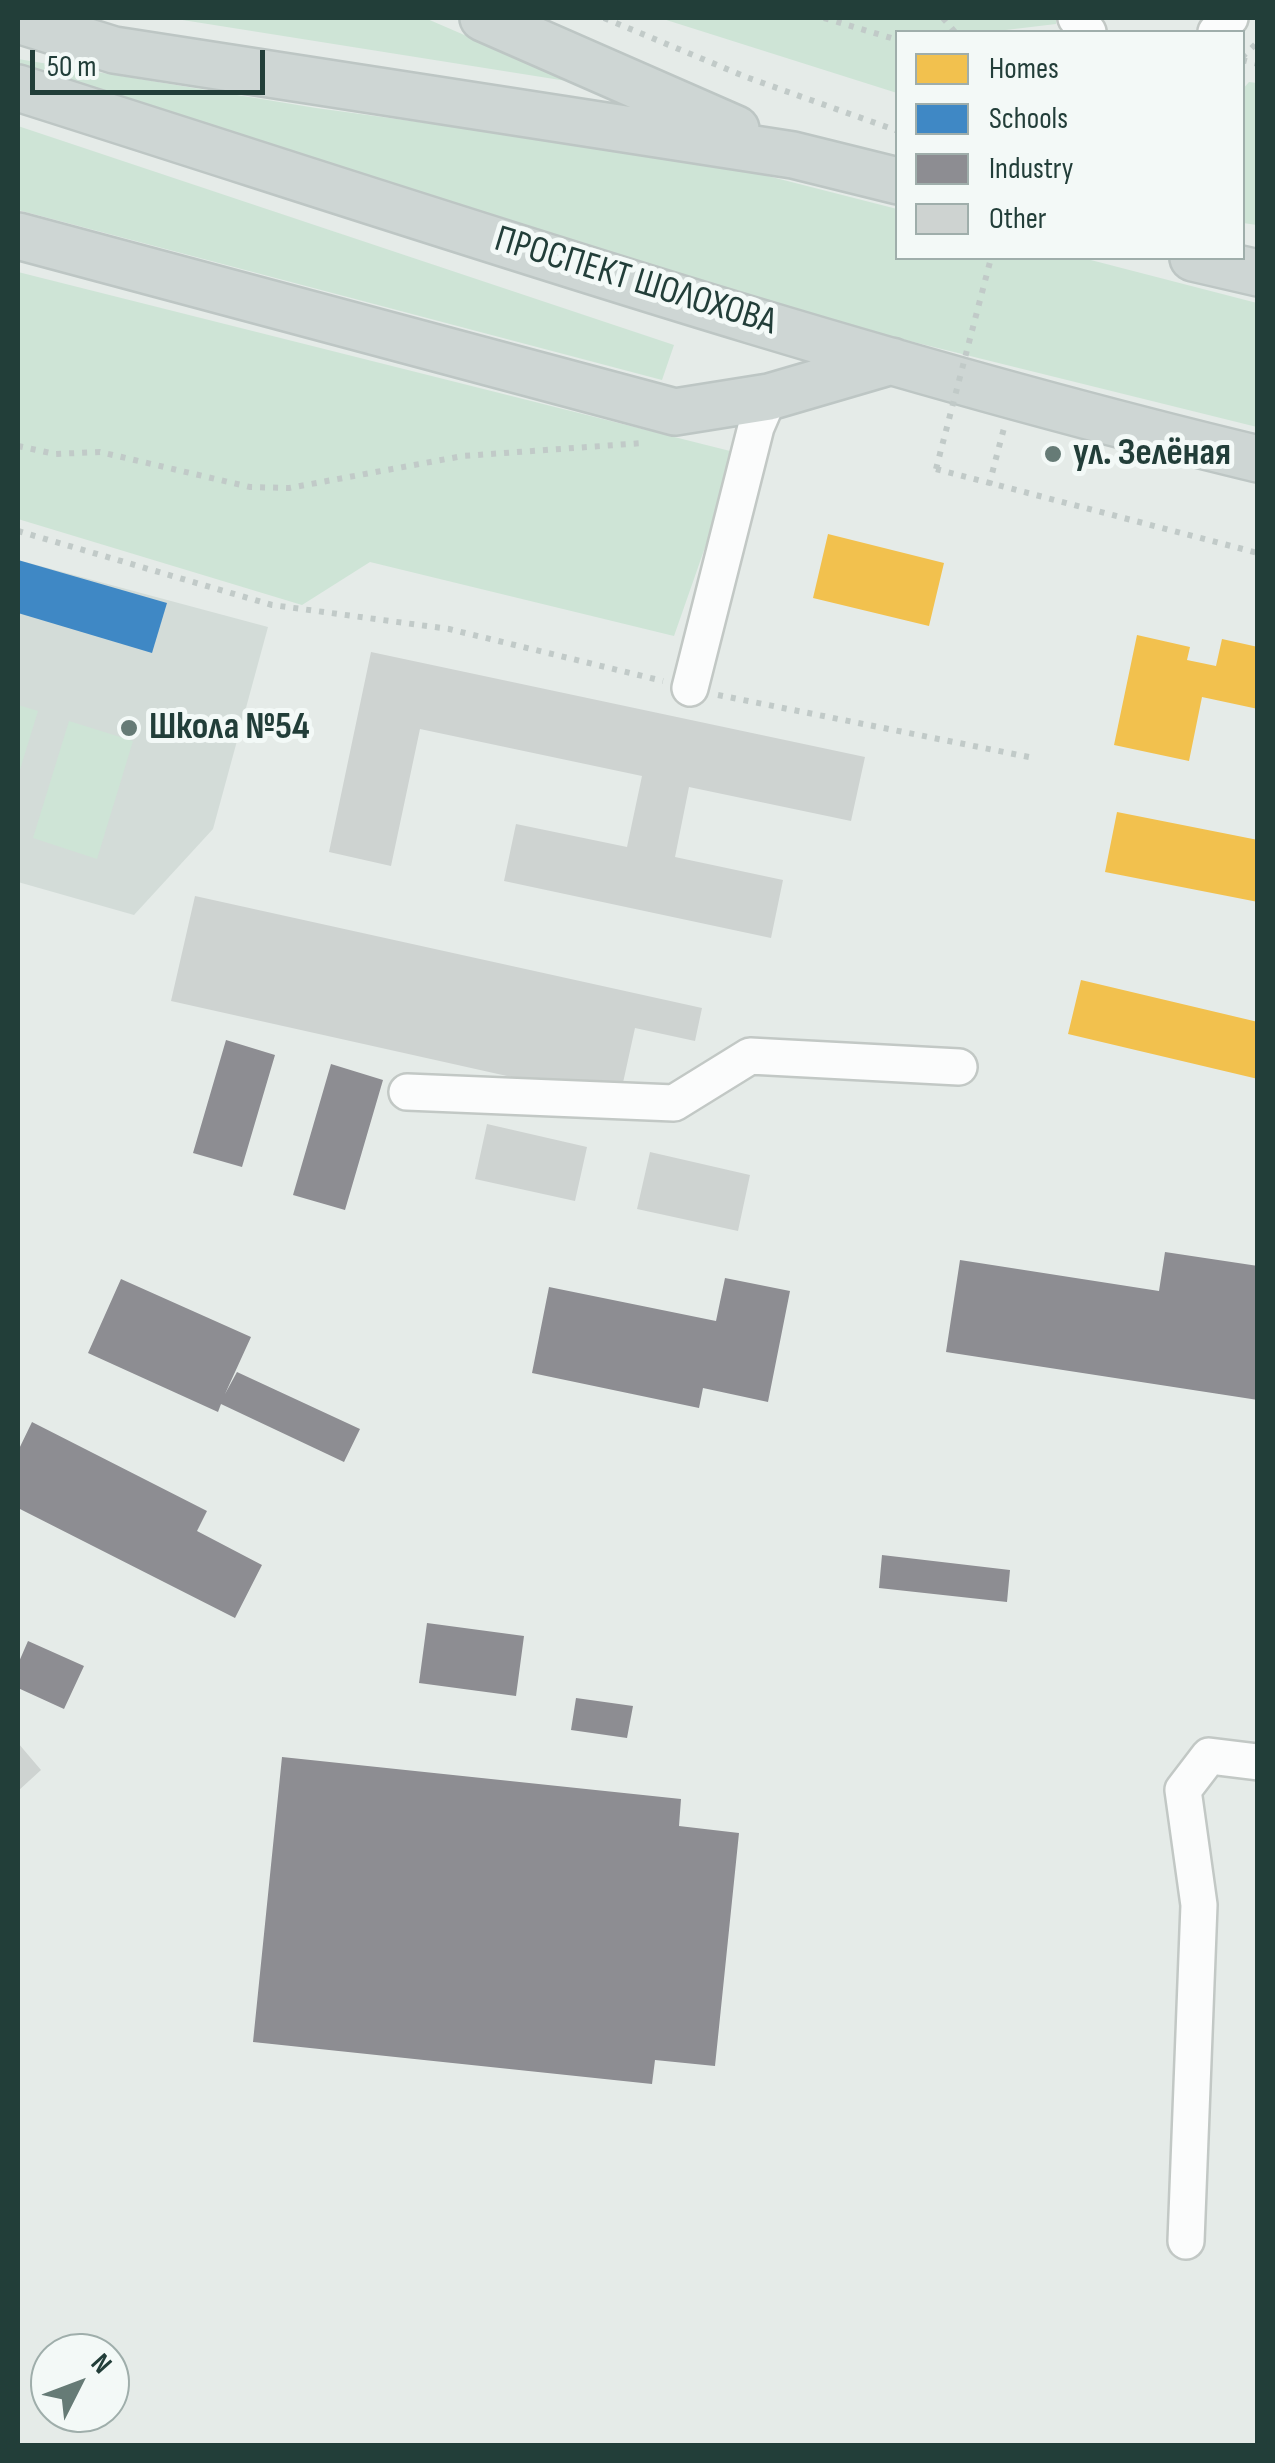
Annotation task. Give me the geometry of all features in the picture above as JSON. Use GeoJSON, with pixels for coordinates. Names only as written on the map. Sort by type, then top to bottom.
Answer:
{"type":"FeatureCollection","features":[{"type":"Feature","properties":{"kind":"main road"},"geometry":{"type":"LineString","coordinates":[[484,18],[792,154]]}},
{"type":"Feature","properties":{"kind":"main road"},"geometry":{"type":"LineString","coordinates":[[18,20],[114,50],[792,154],[895,180]]}},
{"type":"Feature","properties":{"kind":"main road","name":"ПРОСПЕКТ ШОЛОХОВА"},"geometry":{"type":"LineString","coordinates":[[18,88],[697,304],[1258,459]]}},
{"type":"Feature","properties":{"kind":"main road"},"geometry":{"type":"LineString","coordinates":[[18,236],[675,412],[768,397],[894,360]]}},
{"type":"Feature","properties":{"kind":"main road"},"geometry":{"type":"LineString","coordinates":[[1203,260],[1258,273]]}},
{"type":"Feature","properties":{"kind":"street"},"geometry":{"type":"LineString","coordinates":[[690,688],[756,427],[768,397]]}},
{"type":"Feature","properties":{"kind":"street"},"geometry":{"type":"LineString","coordinates":[[406,1092],[674,1104],[750,1056],[959,1067]]}},
{"type":"Feature","properties":{"kind":"street"},"geometry":{"type":"LineString","coordinates":[[1186,2241],[1199,1905],[1183,1790],[1210,1756],[1258,1762]]}},
{"type":"Feature","properties":{"kind":"path"},"geometry":{"type":"LineString","coordinates":[[604,18],[746,78],[895,130]]}},
{"type":"Feature","properties":{"kind":"path"},"geometry":{"type":"LineString","coordinates":[[824,18],[895,39]]}},
{"type":"Feature","properties":{"kind":"path"},"geometry":{"type":"LineString","coordinates":[[990,260],[936,468],[988,485],[1258,553]]}},
{"type":"Feature","properties":{"kind":"path"},"geometry":{"type":"LineString","coordinates":[[988,485],[1014,394]]}},
{"type":"Feature","properties":{"kind":"path"},"geometry":{"type":"LineString","coordinates":[[18,446],[55,454],[100,452],[250,487],[289,488],[463,456],[663,440]]}},
{"type":"Feature","properties":{"kind":"path"},"geometry":{"type":"LineString","coordinates":[[18,530],[272,605],[449,629],[690,688],[1034,758]]}},
{"type":"Feature","properties":{"kind":"shaded area","name":"Школа №54"},"geometry":{"type":"Polygon","coordinates":[[[18,560],[268,627],[213,829],[134,915],[18,882],[18,560]]]}},
{"type":"Feature","properties":{"kind":"green space"},"geometry":{"type":"Polygon","coordinates":[[[170,18],[425,18],[573,82],[170,18]]]}},
{"type":"Feature","properties":{"kind":"green space"},"geometry":{"type":"Polygon","coordinates":[[[660,18],[1057,18],[1056,24],[1006,30],[895,30],[895,92],[660,18]]]}},
{"type":"Feature","properties":{"kind":"green space"},"geometry":{"type":"Polygon","coordinates":[[[18,59],[316,108],[713,162],[895,208],[895,260],[1091,260],[1257,303],[1257,427],[566,256],[18,66],[18,59]]]}},
{"type":"Feature","properties":{"kind":"green space"},"geometry":{"type":"Polygon","coordinates":[[[1249,82],[1257,83],[1257,225],[1245,223],[1245,87],[1249,82]]]}},
{"type":"Feature","properties":{"kind":"green space"},"geometry":{"type":"Polygon","coordinates":[[[18,126],[674,345],[662,380],[18,210],[18,126]]]}},
{"type":"Feature","properties":{"kind":"green space"},"geometry":{"type":"Polygon","coordinates":[[[18,272],[738,453],[674,636],[370,562],[302,605],[18,519],[18,272]]]}},
{"type":"Feature","properties":{"kind":"green space"},"geometry":{"type":"Polygon","coordinates":[[[18,705],[38,711],[18,776],[18,705]]]}},
{"type":"Feature","properties":{"kind":"green space"},"geometry":{"type":"Polygon","coordinates":[[[69,721],[133,741],[97,859],[33,838],[69,721]]]}},
{"type":"Feature","properties":{"kind":"building: Homes"},"geometry":{"type":"Polygon","coordinates":[[[828,534],[944,563],[929,626],[813,598],[828,534]]]}},
{"type":"Feature","properties":{"kind":"building: Homes"},"geometry":{"type":"Polygon","coordinates":[[[1137,635],[1190,647],[1187,660],[1216,666],[1222,639],[1258,647],[1258,709],[1202,697],[1189,761],[1114,745],[1137,635]]]}},
{"type":"Feature","properties":{"kind":"building: Homes"},"geometry":{"type":"Polygon","coordinates":[[[1117,812],[1258,840],[1258,902],[1105,872],[1117,812]]]}},
{"type":"Feature","properties":{"kind":"building: Homes"},"geometry":{"type":"Polygon","coordinates":[[[1081,980],[1258,1022],[1258,1079],[1068,1034],[1081,980]]]}},
{"type":"Feature","properties":{"kind":"building: Schools"},"geometry":{"type":"Polygon","coordinates":[[[18,560],[167,603],[152,653],[18,613],[18,560]]]}},
{"type":"Feature","properties":{"kind":"building: Industry"},"geometry":{"type":"Polygon","coordinates":[[[226,1040],[275,1055],[242,1167],[193,1153],[226,1040]]]}},
{"type":"Feature","properties":{"kind":"building: Industry"},"geometry":{"type":"Polygon","coordinates":[[[331,1064],[383,1080],[345,1210],[293,1195],[331,1064]]]}},
{"type":"Feature","properties":{"kind":"building: Industry"},"geometry":{"type":"Polygon","coordinates":[[[1165,1252],[1258,1266],[1258,1400],[946,1352],[960,1260],[1159,1291],[1165,1252]]]}},
{"type":"Feature","properties":{"kind":"building: Industry"},"geometry":{"type":"Polygon","coordinates":[[[725,1278],[790,1291],[768,1402],[703,1388],[699,1408],[532,1373],[549,1287],[716,1321],[725,1278]]]}},
{"type":"Feature","properties":{"kind":"building: Industry"},"geometry":{"type":"Polygon","coordinates":[[[121,1279],[251,1337],[225,1394],[237,1372],[360,1429],[344,1462],[221,1404],[218,1412],[88,1353],[121,1279]]]}},
{"type":"Feature","properties":{"kind":"building: Industry"},"geometry":{"type":"Polygon","coordinates":[[[32,1422],[207,1511],[197,1531],[262,1565],[235,1618],[18,1508],[18,1451],[32,1422]]]}},
{"type":"Feature","properties":{"kind":"building: Industry"},"geometry":{"type":"Polygon","coordinates":[[[882,1555],[1010,1570],[1007,1602],[879,1588],[882,1555]]]}},
{"type":"Feature","properties":{"kind":"building: Industry"},"geometry":{"type":"Polygon","coordinates":[[[427,1623],[524,1636],[516,1696],[419,1683],[427,1623]]]}},
{"type":"Feature","properties":{"kind":"building: Industry"},"geometry":{"type":"Polygon","coordinates":[[[28,1641],[84,1666],[64,1709],[18,1688],[18,1664],[28,1641]]]}},
{"type":"Feature","properties":{"kind":"building: Industry"},"geometry":{"type":"Polygon","coordinates":[[[576,1698],[633,1706],[627,1738],[571,1730],[576,1698]]]}},
{"type":"Feature","properties":{"kind":"building: Industry"},"geometry":{"type":"Polygon","coordinates":[[[282,1757],[681,1799],[679,1826],[739,1833],[715,2066],[655,2060],[652,2084],[253,2042],[282,1757]]]}},
{"type":"Feature","properties":{"kind":"building: Other"},"geometry":{"type":"Polygon","coordinates":[[[371,652],[865,757],[851,821],[689,787],[675,857],[783,880],[771,938],[504,881],[516,824],[627,847],[642,776],[420,729],[391,866],[329,852],[371,652]]]}},
{"type":"Feature","properties":{"kind":"building: Other"},"geometry":{"type":"Polygon","coordinates":[[[195,896],[702,1008],[695,1041],[635,1028],[619,1101],[171,1001],[195,896]]]}},
{"type":"Feature","properties":{"kind":"building: Other"},"geometry":{"type":"Polygon","coordinates":[[[487,1124],[587,1147],[575,1201],[475,1179],[487,1124]]]}},
{"type":"Feature","properties":{"kind":"building: Other"},"geometry":{"type":"Polygon","coordinates":[[[650,1152],[750,1175],[738,1231],[637,1209],[650,1152]]]}},
{"type":"Feature","properties":{"kind":"building: Other"},"geometry":{"type":"Polygon","coordinates":[[[18,1743],[41,1770],[18,1791],[18,1743]]]}},
{"type":"Feature","properties":{"kind":"place","name":"ул. Зелёная"},"geometry":{"type":"Point","coordinates":[1053,454]}},
{"type":"Feature","properties":{"kind":"place","name":"Школа №54"},"geometry":{"type":"Point","coordinates":[129,728]}}]}
